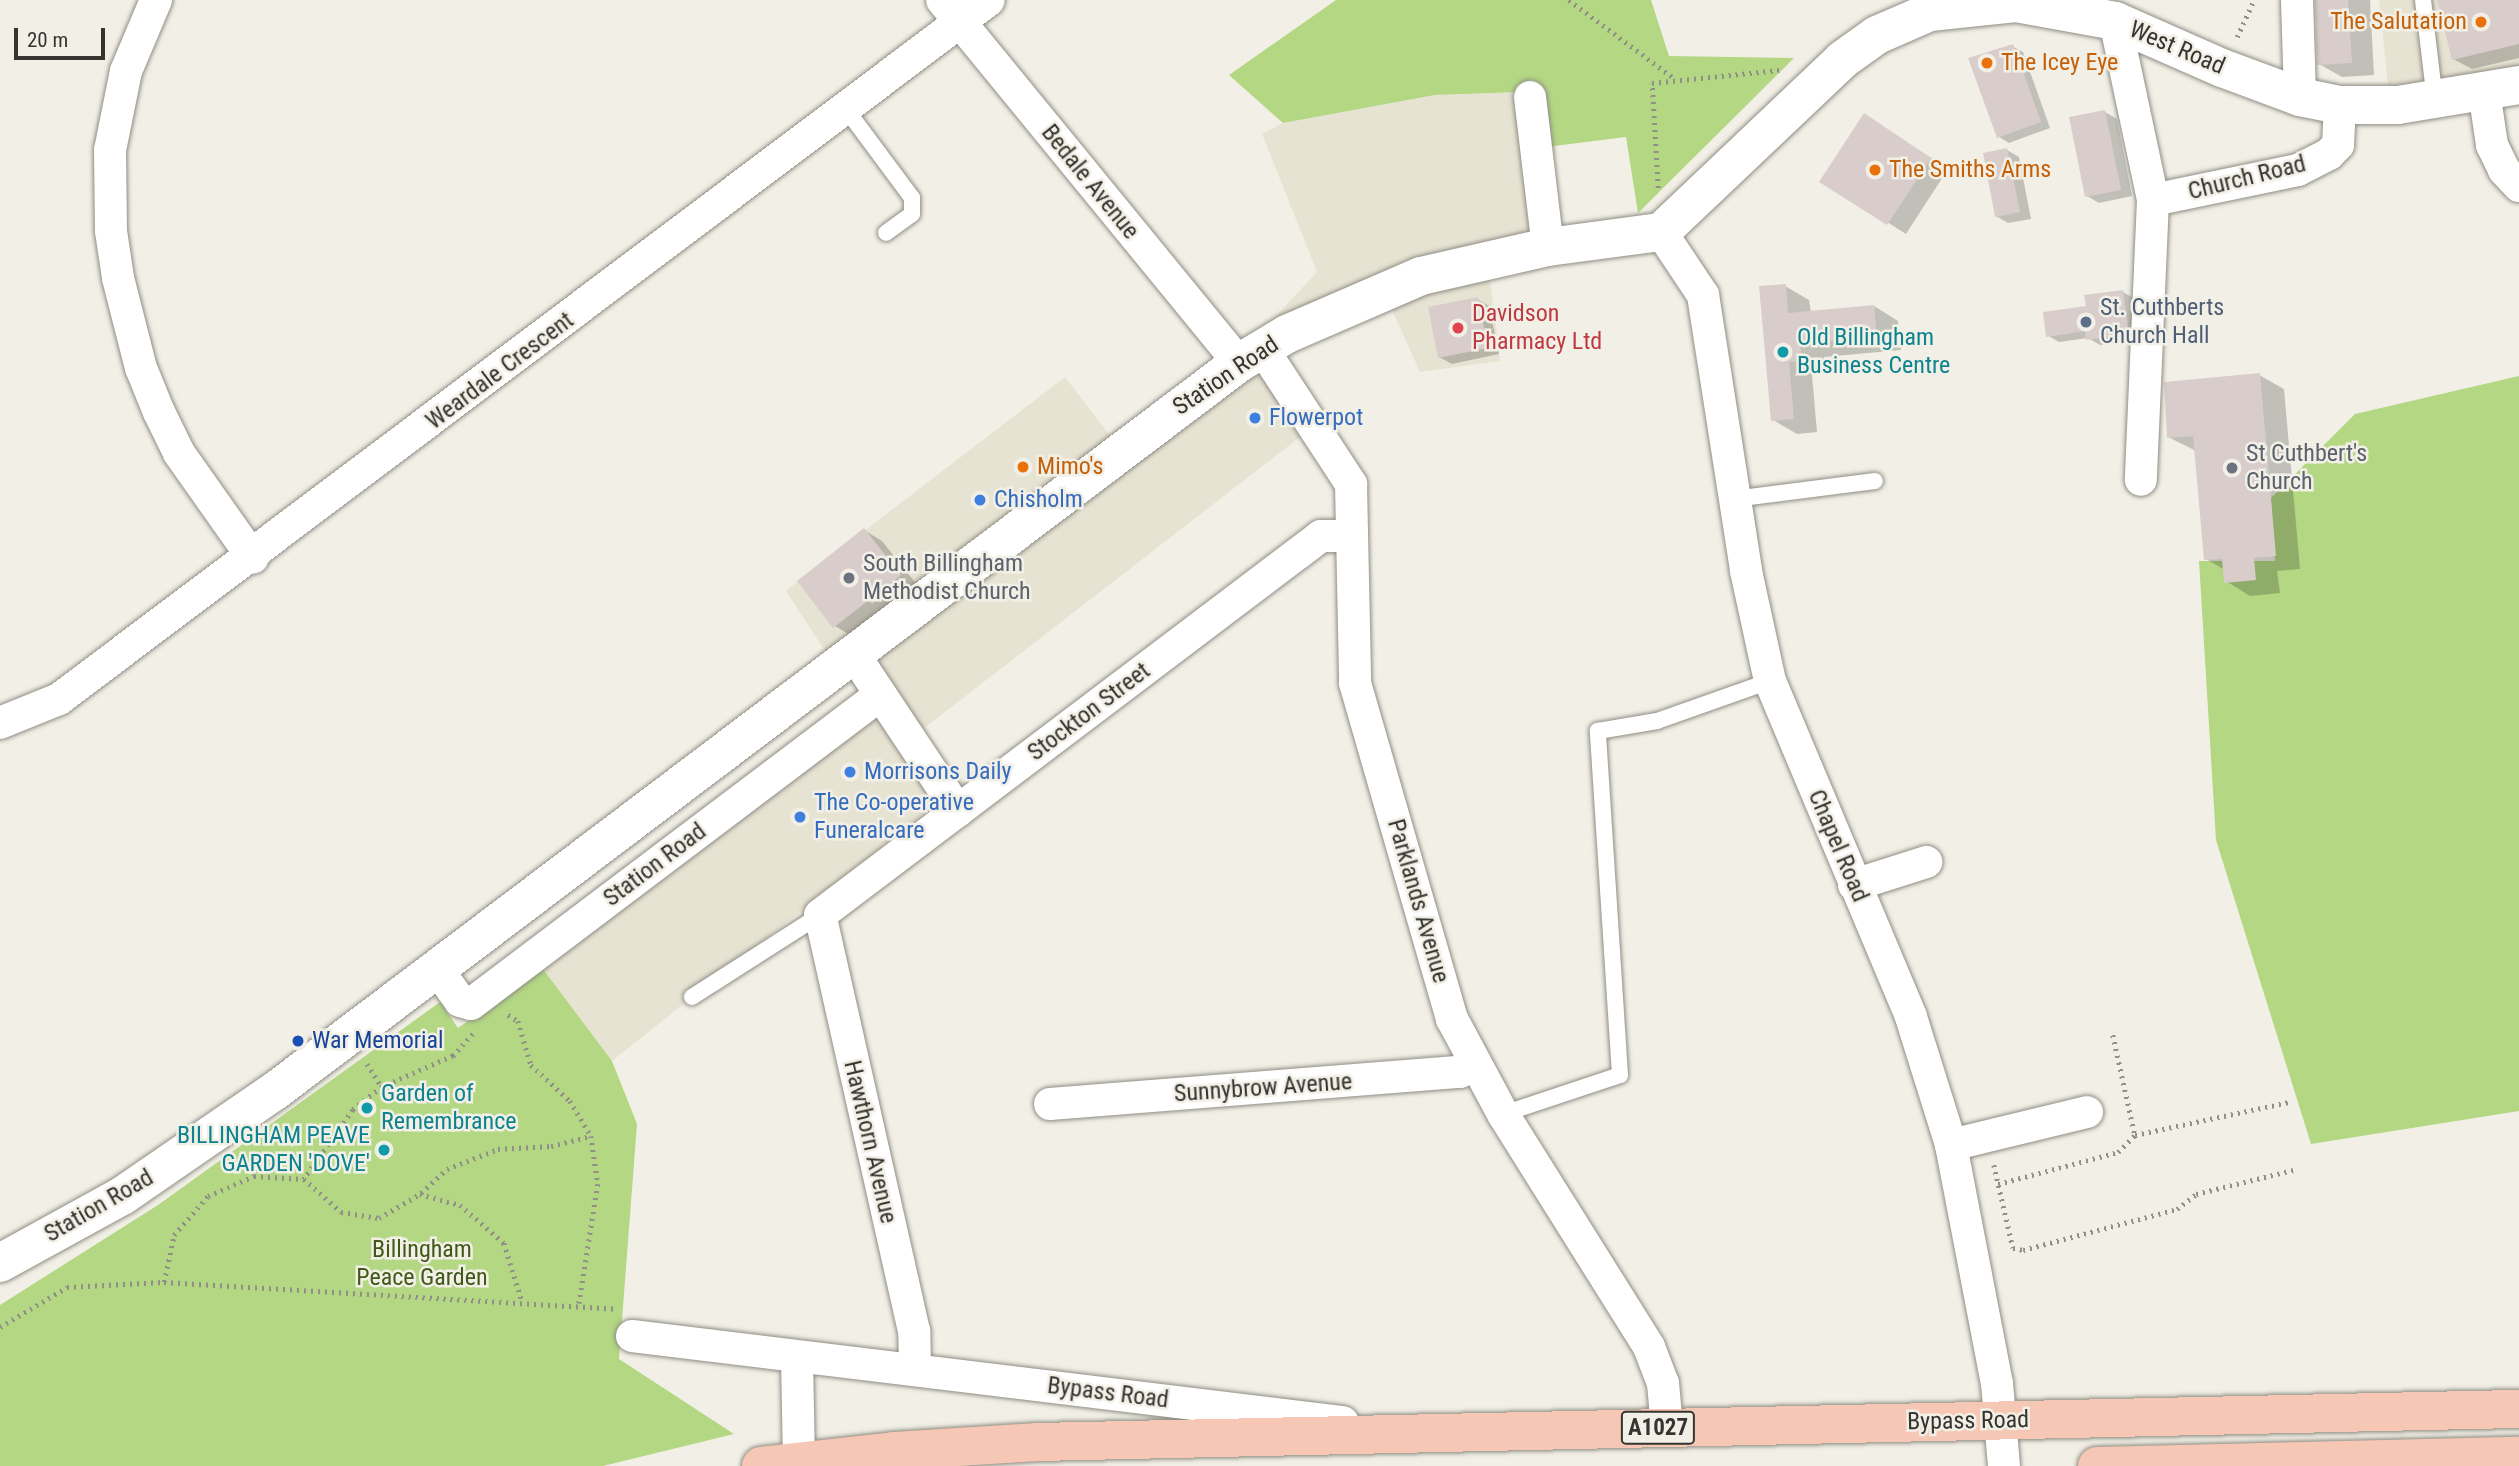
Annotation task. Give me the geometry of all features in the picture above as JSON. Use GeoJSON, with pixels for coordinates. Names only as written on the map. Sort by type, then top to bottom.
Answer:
{"type":"FeatureCollection","features":[{"type":"Feature","properties":{"kind":"main road","name":"Bypass Road"},"geometry":{"type":"LineString","coordinates":[[761,1466],[1038,1442],[1418,1431],[2519,1409]]}},
{"type":"Feature","properties":{"kind":"main road"},"geometry":{"type":"LineString","coordinates":[[2097,1466],[2519,1456]]}},
{"type":"Feature","properties":{"kind":"street"},"geometry":{"type":"LineString","coordinates":[[156,0],[126,71],[110,150],[111,231],[118,278],[141,368],[159,412],[179,453],[253,558]]}},
{"type":"Feature","properties":{"kind":"street","name":"Weardale Crescent"},"geometry":{"type":"LineString","coordinates":[[0,723],[59,699],[253,558],[846,109],[950,12],[989,0]]}},
{"type":"Feature","properties":{"kind":"street"},"geometry":{"type":"LineString","coordinates":[[2297,0],[2300,97]]}},
{"type":"Feature","properties":{"kind":"street","name":"West Road"},"geometry":{"type":"LineString","coordinates":[[1661,232],[1825,79],[1877,35],[1930,12],[2015,3],[2115,21],[2300,97],[2340,105],[2435,100],[2502,88]]}},
{"type":"Feature","properties":{"kind":"street","name":"Bedale Avenue"},"geometry":{"type":"LineString","coordinates":[[950,12],[1250,356]]}},
{"type":"Feature","properties":{"kind":"street","name":"Church Road"},"geometry":{"type":"LineString","coordinates":[[2115,21],[2152,200],[2141,480]]}},
{"type":"Feature","properties":{"kind":"street"},"geometry":{"type":"LineString","coordinates":[[2502,88],[2492,145],[2504,170],[2519,186]]}},
{"type":"Feature","properties":{"kind":"street"},"geometry":{"type":"LineString","coordinates":[[1530,97],[1548,247]]}},
{"type":"Feature","properties":{"kind":"street","name":"Church Road"},"geometry":{"type":"LineString","coordinates":[[2152,200],[2298,170],[2319,160],[2338,145],[2340,105]]}},
{"type":"Feature","properties":{"kind":"street","name":"Station Road"},"geometry":{"type":"LineString","coordinates":[[0,1272],[16,1254],[122,1196],[203,1143],[855,656],[1250,356],[1421,276],[1548,247],[1661,232]]}},
{"type":"Feature","properties":{"kind":"street","name":"Chapel Road"},"geometry":{"type":"LineString","coordinates":[[1661,232],[1703,295],[1734,499],[1770,681],[1911,1017],[1951,1145],[2002,1420],[2004,1466]]}},
{"type":"Feature","properties":{"kind":"street","name":"Parklands Avenue"},"geometry":{"type":"LineString","coordinates":[[1250,356],[1350,484],[1355,683],[1452,1019],[1503,1114],[1649,1347],[1663,1383],[1667,1427]]}},
{"type":"Feature","properties":{"kind":"street","name":"Stockton Street"},"geometry":{"type":"LineString","coordinates":[[820,915],[1321,536],[1352,536]]}},
{"type":"Feature","properties":{"kind":"street"},"geometry":{"type":"LineString","coordinates":[[855,656],[958,811]]}},
{"type":"Feature","properties":{"kind":"street","name":"Station Road"},"geometry":{"type":"LineString","coordinates":[[482,996],[880,695]]}},
{"type":"Feature","properties":{"kind":"street"},"geometry":{"type":"LineString","coordinates":[[1854,885],[1926,862]]}},
{"type":"Feature","properties":{"kind":"street","name":"Hawthorn Avenue"},"geometry":{"type":"LineString","coordinates":[[820,915],[914,1331],[915,1370]]}},
{"type":"Feature","properties":{"kind":"street"},"geometry":{"type":"LineString","coordinates":[[437,968],[466,1005],[482,996]]}},
{"type":"Feature","properties":{"kind":"street","name":"Sunnybrow Avenue"},"geometry":{"type":"LineString","coordinates":[[1050,1104],[1460,1072],[1475,1065]]}},
{"type":"Feature","properties":{"kind":"street"},"geometry":{"type":"LineString","coordinates":[[1951,1145],[2087,1112]]}},
{"type":"Feature","properties":{"kind":"street","name":"Bypass Road"},"geometry":{"type":"LineString","coordinates":[[632,1336],[1418,1431]]}},
{"type":"Feature","properties":{"kind":"street"},"geometry":{"type":"LineString","coordinates":[[797,1357],[798,1463]]}},
{"type":"Feature","properties":{"kind":"lane"},"geometry":{"type":"LineString","coordinates":[[2423,0],[2435,100]]}},
{"type":"Feature","properties":{"kind":"lane"},"geometry":{"type":"LineString","coordinates":[[846,109],[912,198],[912,214],[886,233]]}},
{"type":"Feature","properties":{"kind":"lane"},"geometry":{"type":"LineString","coordinates":[[1734,499],[1875,481]]}},
{"type":"Feature","properties":{"kind":"lane"},"geometry":{"type":"LineString","coordinates":[[1503,1114],[1620,1074],[1598,731],[1657,721],[1770,681]]}},
{"type":"Feature","properties":{"kind":"lane","name":"Stockton Street"},"geometry":{"type":"LineString","coordinates":[[692,997],[820,915]]}},
{"type":"Feature","properties":{"kind":"path"},"geometry":{"type":"LineString","coordinates":[[1569,0],[1675,80]]}},
{"type":"Feature","properties":{"kind":"path"},"geometry":{"type":"LineString","coordinates":[[1661,232],[1652,83],[1781,70],[1825,79]]}},
{"type":"Feature","properties":{"kind":"path"},"geometry":{"type":"LineString","coordinates":[[482,996],[518,1021],[531,1065],[570,1101],[591,1136],[597,1184],[579,1304]]}},
{"type":"Feature","properties":{"kind":"path"},"geometry":{"type":"LineString","coordinates":[[304,1179],[353,1110],[382,1087],[453,1056],[482,1023],[482,996]]}},
{"type":"Feature","properties":{"kind":"path"},"geometry":{"type":"LineString","coordinates":[[2113,1035],[2135,1135]]}},
{"type":"Feature","properties":{"kind":"path"},"geometry":{"type":"LineString","coordinates":[[1998,1184],[2118,1152],[2135,1135],[2289,1102]]}},
{"type":"Feature","properties":{"kind":"path"},"geometry":{"type":"LineString","coordinates":[[164,1282],[174,1234],[208,1196],[254,1175],[304,1179],[341,1212],[379,1218],[420,1194],[447,1169],[498,1149],[551,1146],[591,1136]]}},
{"type":"Feature","properties":{"kind":"path"},"geometry":{"type":"LineString","coordinates":[[1987,1137],[2013,1248],[2023,1250],[2177,1209],[2196,1194],[2293,1170]]}},
{"type":"Feature","properties":{"kind":"path"},"geometry":{"type":"LineString","coordinates":[[420,1194],[460,1205],[504,1243],[522,1301]]}},
{"type":"Feature","properties":{"kind":"path"},"geometry":{"type":"LineString","coordinates":[[0,1327],[67,1287],[164,1282],[579,1304],[634,1312],[632,1336]]}},
{"type":"Feature","properties":{"kind":"shaded area"},"geometry":{"type":"Polygon","coordinates":[[[2379,0],[2519,0],[2519,85],[2390,105],[2379,0]]]}},
{"type":"Feature","properties":{"kind":"shaded area"},"geometry":{"type":"Polygon","coordinates":[[[1520,92],[1541,242],[1487,252],[1500,361],[1420,372],[1388,301],[1274,356],[1317,424],[919,732],[934,805],[612,1061],[543,969],[874,710],[821,645],[786,591],[1065,377],[1112,438],[1261,332],[1317,272],[1262,134],[1283,123],[1435,95],[1520,92]]]}},
{"type":"Feature","properties":{"kind":"green space"},"geometry":{"type":"Polygon","coordinates":[[[1336,0],[1651,0],[1669,56],[1794,58],[1638,213],[1626,137],[1546,147],[1520,92],[1435,95],[1283,123],[1229,75],[1336,0]]]}},
{"type":"Feature","properties":{"kind":"green space"},"geometry":{"type":"Polygon","coordinates":[[[2519,376],[2519,1111],[2311,1144],[2216,840],[2199,561],[2275,561],[2271,498],[2355,414],[2519,376]]]}},
{"type":"Feature","properties":{"kind":"green space","name":"Billingham Peace Garden"},"geometry":{"type":"Polygon","coordinates":[[[543,969],[612,1061],[637,1124],[619,1359],[734,1434],[603,1466],[0,1466],[0,1305],[158,1205],[440,1002],[458,1028],[543,969]]]}},
{"type":"Feature","properties":{"kind":"building"},"geometry":{"type":"Polygon","coordinates":[[[2315,0],[2348,0],[2352,63],[2317,65],[2315,0]]]}},
{"type":"Feature","properties":{"kind":"building","name":"The Salutation"},"geometry":{"type":"Polygon","coordinates":[[[2437,0],[2519,0],[2519,44],[2452,60],[2437,0]]]}},
{"type":"Feature","properties":{"kind":"building"},"geometry":{"type":"Polygon","coordinates":[[[2013,44],[2041,122],[1997,138],[1968,58],[2013,44]]]}},
{"type":"Feature","properties":{"kind":"building"},"geometry":{"type":"Polygon","coordinates":[[[2105,110],[2121,190],[2085,197],[2069,117],[2105,110]]]}},
{"type":"Feature","properties":{"kind":"building","name":"The Smiths Arms"},"geometry":{"type":"Polygon","coordinates":[[[1864,113],[1931,158],[1887,225],[1819,182],[1864,113]]]}},
{"type":"Feature","properties":{"kind":"building"},"geometry":{"type":"Polygon","coordinates":[[[2007,148],[2020,212],[1995,217],[1983,153],[2007,148]]]}},
{"type":"Feature","properties":{"kind":"building","name":"Old Billingham Business Centre"},"geometry":{"type":"Polygon","coordinates":[[[1786,284],[1788,313],[1874,305],[1877,337],[1800,344],[1802,361],[1789,362],[1794,419],[1771,421],[1759,286],[1786,284]]]}},
{"type":"Feature","properties":{"kind":"building","name":"St. Cuthberts Church Hall"},"geometry":{"type":"Polygon","coordinates":[[[2123,290],[2129,334],[2086,340],[2085,331],[2046,337],[2043,312],[2086,306],[2084,295],[2123,290]]]}},
{"type":"Feature","properties":{"kind":"building","name":"Davidson Pharmacy Ltd"},"geometry":{"type":"Polygon","coordinates":[[[1478,297],[1488,348],[1438,358],[1428,307],[1478,297]]]}},
{"type":"Feature","properties":{"kind":"building","name":"St Cuthbert's Church"},"geometry":{"type":"Polygon","coordinates":[[[2260,373],[2276,556],[2254,558],[2256,580],[2224,583],[2222,559],[2204,560],[2193,436],[2167,438],[2164,382],[2260,373]]]}},
{"type":"Feature","properties":{"kind":"building","name":"South Billingham Methodist Church"},"geometry":{"type":"Polygon","coordinates":[[[864,528],[901,575],[833,628],[797,581],[864,528]]]}},
{"type":"Feature","properties":{"kind":"place","name":"The Salutation"},"geometry":{"type":"Point","coordinates":[2481,22]}},
{"type":"Feature","properties":{"kind":"place","name":"The Icey Eye"},"geometry":{"type":"Point","coordinates":[1987,63]}},
{"type":"Feature","properties":{"kind":"place","name":"The Smiths Arms"},"geometry":{"type":"Point","coordinates":[1875,170]}},
{"type":"Feature","properties":{"kind":"place","name":"St. Cuthberts Church Hall"},"geometry":{"type":"Point","coordinates":[2086,322]}},
{"type":"Feature","properties":{"kind":"place","name":"Davidson Pharmacy Ltd"},"geometry":{"type":"Point","coordinates":[1458,328]}},
{"type":"Feature","properties":{"kind":"place","name":"Old Billingham Business Centre"},"geometry":{"type":"Point","coordinates":[1783,352]}},
{"type":"Feature","properties":{"kind":"place","name":"Flowerpot"},"geometry":{"type":"Point","coordinates":[1255,418]}},
{"type":"Feature","properties":{"kind":"place","name":"Mimo's"},"geometry":{"type":"Point","coordinates":[1023,467]}},
{"type":"Feature","properties":{"kind":"place","name":"St Cuthbert's Church"},"geometry":{"type":"Point","coordinates":[2232,468]}},
{"type":"Feature","properties":{"kind":"place","name":"Chisholm"},"geometry":{"type":"Point","coordinates":[980,500]}},
{"type":"Feature","properties":{"kind":"place","name":"South Billingham Methodist Church"},"geometry":{"type":"Point","coordinates":[849,578]}},
{"type":"Feature","properties":{"kind":"place","name":"Morrisons Daily"},"geometry":{"type":"Point","coordinates":[850,772]}},
{"type":"Feature","properties":{"kind":"place","name":"The Co-operative Funeralcare"},"geometry":{"type":"Point","coordinates":[800,817]}},
{"type":"Feature","properties":{"kind":"place","name":"War Memorial"},"geometry":{"type":"Point","coordinates":[298,1041]}},
{"type":"Feature","properties":{"kind":"place","name":"Garden of Remembrance"},"geometry":{"type":"Point","coordinates":[367,1108]}},
{"type":"Feature","properties":{"kind":"place","name":"BILLINGHAM PEAVE GARDEN 'DOVE'"},"geometry":{"type":"Point","coordinates":[384,1150]}}]}
